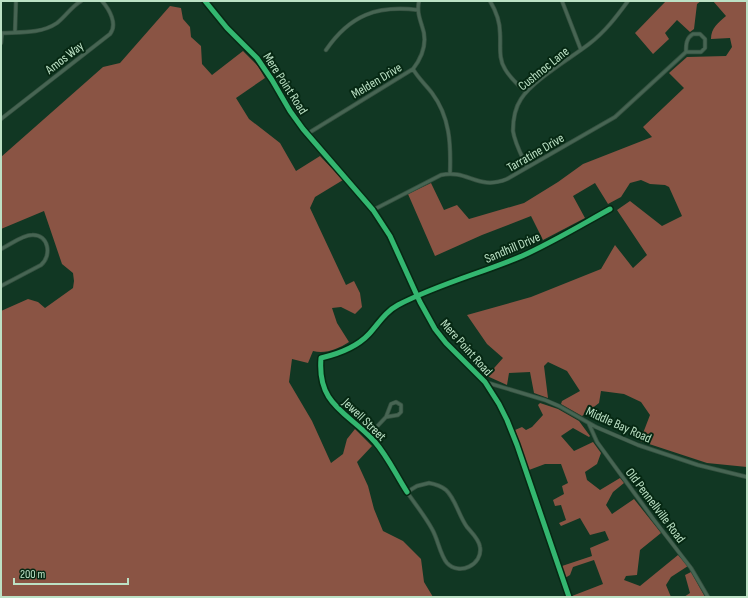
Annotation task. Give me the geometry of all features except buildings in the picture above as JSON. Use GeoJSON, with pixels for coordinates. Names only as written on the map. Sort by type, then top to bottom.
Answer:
{"type":"FeatureCollection","features":[{"type":"Feature","properties":{"kind":"street"},"geometry":{"type":"LineString","coordinates":[[15,32],[16,1]]}},
{"type":"Feature","properties":{"kind":"street"},"geometry":{"type":"LineString","coordinates":[[1,43],[2,33],[32,32],[50,26],[62,19],[81,1]]}},
{"type":"Feature","properties":{"kind":"street","name":"Amos Way"},"geometry":{"type":"LineString","coordinates":[[1,119],[113,31],[113,22],[108,9],[102,1]]}},
{"type":"Feature","properties":{"kind":"street","name":"Mere Point Road"},"geometry":{"type":"LineString","coordinates":[[205,1],[224,25],[257,58],[270,76],[290,111],[307,134],[373,210],[394,244],[430,322],[440,337],[485,382],[499,404],[513,434],[569,597]]}},
{"type":"Feature","properties":{"kind":"street","name":"Melden Drive"},"geometry":{"type":"LineString","coordinates":[[307,134],[413,69],[420,60],[425,42],[425,36],[418,10],[419,1]]}},
{"type":"Feature","properties":{"kind":"street"},"geometry":{"type":"LineString","coordinates":[[490,1],[499,21],[500,56],[503,66],[507,74],[526,92]]}},
{"type":"Feature","properties":{"kind":"street"},"geometry":{"type":"LineString","coordinates":[[562,1],[581,50]]}},
{"type":"Feature","properties":{"kind":"street","name":"Cushnoc Lane"},"geometry":{"type":"LineString","coordinates":[[528,168],[515,141],[513,123],[517,106],[526,92],[540,79],[581,50],[603,31],[628,1]]}},
{"type":"Feature","properties":{"kind":"street"},"geometry":{"type":"LineString","coordinates":[[326,50],[333,39],[343,29],[366,14],[385,9],[406,8],[418,10]]}},
{"type":"Feature","properties":{"kind":"street","name":"Tarratine Drive"},"geometry":{"type":"LineString","coordinates":[[450,173],[461,175],[481,183],[494,183],[507,179],[615,117],[686,52],[687,41],[691,35],[700,34],[703,36],[706,43],[704,50],[698,53],[686,52]]}},
{"type":"Feature","properties":{"kind":"street"},"geometry":{"type":"LineString","coordinates":[[373,210],[420,185],[441,175],[450,173],[450,140],[445,117],[437,100],[413,69]]}},
{"type":"Feature","properties":{"kind":"street","name":"Sandhill Drive"},"geometry":{"type":"LineString","coordinates":[[320,358],[340,353],[357,344],[368,335],[386,313],[396,306],[417,296],[522,256],[610,209]]}},
{"type":"Feature","properties":{"kind":"street"},"geometry":{"type":"LineString","coordinates":[[1,250],[25,237],[35,235],[44,241],[48,248],[46,260],[41,265],[1,286]]}},
{"type":"Feature","properties":{"kind":"street","name":"Jewell Street"},"geometry":{"type":"LineString","coordinates":[[320,358],[323,384],[330,400],[368,436],[387,458],[407,492],[433,530],[447,563],[460,569],[475,564],[480,554],[479,542],[463,521],[446,490],[440,486],[429,483],[417,486],[407,492]]}},
{"type":"Feature","properties":{"kind":"street","name":"Middle Bay Road"},"geometry":{"type":"LineString","coordinates":[[485,382],[545,400],[559,406],[589,424],[638,445],[698,465],[747,477]]}},
{"type":"Feature","properties":{"kind":"street"},"geometry":{"type":"LineString","coordinates":[[368,436],[386,417],[391,404],[396,402],[399,403],[402,408],[400,414],[386,417]]}},
{"type":"Feature","properties":{"kind":"street","name":"Old Pennellville Road"},"geometry":{"type":"LineString","coordinates":[[589,424],[597,442],[691,568],[708,597]]}},
{"type":"Feature","properties":{"kind":"shaded area"},"geometry":{"type":"Polygon","coordinates":[[[666,1],[701,1],[697,4],[694,29],[690,32],[677,20],[665,33],[669,39],[653,54],[635,33],[666,1]]]}},
{"type":"Feature","properties":{"kind":"shaded area"},"geometry":{"type":"Polygon","coordinates":[[[713,1],[747,1],[747,467],[707,463],[640,441],[650,415],[641,402],[624,394],[601,391],[599,403],[582,416],[561,404],[562,401],[580,391],[567,371],[548,362],[544,366],[548,398],[534,393],[530,372],[509,373],[507,385],[487,376],[503,358],[487,344],[467,315],[531,297],[601,269],[615,245],[633,268],[647,255],[617,210],[630,201],[662,226],[682,216],[669,187],[665,185],[650,184],[641,180],[630,183],[621,197],[608,204],[595,183],[573,196],[585,218],[543,240],[531,216],[482,235],[435,256],[408,194],[431,183],[444,210],[457,205],[469,219],[524,203],[558,182],[583,164],[652,137],[643,127],[684,88],[669,73],[687,57],[726,56],[732,47],[730,38],[711,39],[712,32],[718,23],[726,16],[713,1]]]}},
{"type":"Feature","properties":{"kind":"shaded area"},"geometry":{"type":"Polygon","coordinates":[[[170,6],[181,8],[183,19],[190,27],[191,37],[201,46],[202,64],[212,75],[243,51],[258,66],[265,78],[236,98],[249,119],[280,143],[296,171],[320,156],[343,180],[315,197],[310,208],[346,285],[354,281],[360,293],[362,307],[355,314],[341,307],[332,308],[337,323],[349,342],[332,350],[323,352],[313,351],[308,363],[292,359],[289,382],[312,421],[331,463],[343,454],[347,439],[355,429],[372,446],[357,462],[368,486],[374,509],[383,531],[403,541],[421,559],[424,582],[433,597],[1,597],[1,311],[28,299],[38,302],[45,308],[73,288],[74,281],[73,273],[62,264],[44,211],[1,229],[1,157],[103,67],[120,63],[170,6]]]}},
{"type":"Feature","properties":{"kind":"shaded area"},"geometry":{"type":"Polygon","coordinates":[[[540,403],[558,409],[579,421],[590,436],[589,437],[573,428],[561,436],[574,451],[593,442],[601,453],[597,464],[585,472],[587,480],[600,490],[620,478],[624,483],[613,492],[606,505],[612,514],[634,499],[661,533],[640,550],[637,575],[626,576],[624,580],[640,586],[678,555],[688,566],[671,577],[666,585],[671,597],[572,596],[603,584],[594,560],[573,567],[570,575],[565,578],[562,566],[592,556],[590,548],[609,540],[605,531],[590,535],[580,518],[561,526],[559,523],[566,520],[561,505],[555,506],[553,500],[564,494],[562,486],[568,483],[561,464],[545,464],[529,470],[515,430],[522,427],[526,430],[532,427],[543,415],[538,405],[540,403]]]}},
{"type":"Feature","properties":{"kind":"shaded area"},"geometry":{"type":"Polygon","coordinates":[[[691,572],[705,597],[684,597],[690,593],[685,575],[691,572]]]}},
{"type":"Feature","properties":{"kind":"cycle path"},"geometry":{"type":"LineString","coordinates":[[205,1],[227,28],[257,58],[303,129],[373,210],[390,236],[420,302],[435,329],[446,343],[485,382],[499,404],[517,445],[569,597]]}},
{"type":"Feature","properties":{"kind":"cycle path"},"geometry":{"type":"LineString","coordinates":[[407,492],[380,448],[365,432],[336,407],[329,398],[324,387],[321,374],[321,358],[353,347],[364,339],[386,314],[398,305],[444,285],[522,256],[610,209]]}}]}
